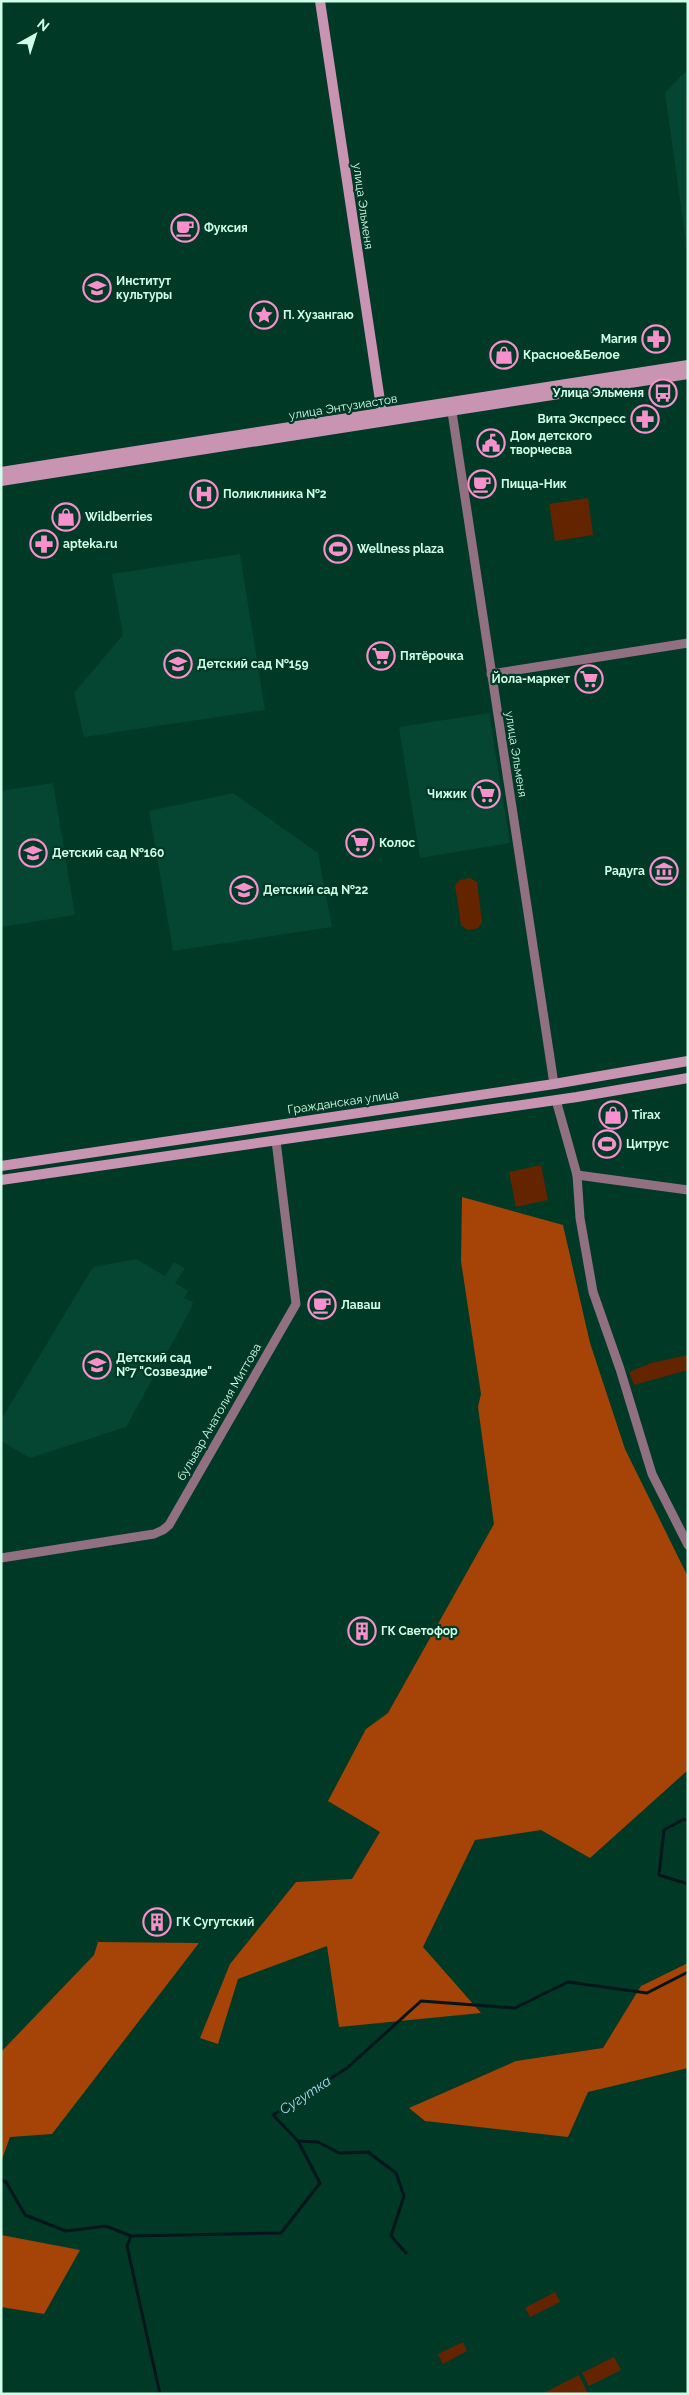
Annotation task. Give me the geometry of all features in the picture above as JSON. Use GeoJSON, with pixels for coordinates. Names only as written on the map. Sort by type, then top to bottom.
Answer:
{"type":"FeatureCollection","features":[{"type":"Feature","properties":{"kind":"main road","name":"улица Эльменя"},"geometry":{"type":"LineString","coordinates":[[320,1],[382,414]]}},
{"type":"Feature","properties":{"kind":"main road","name":"улица Энтузиастов"},"geometry":{"type":"LineString","coordinates":[[253,438],[382,414],[688,365]]}},
{"type":"Feature","properties":{"kind":"main road","name":"улица Энтузиастов"},"geometry":{"type":"LineString","coordinates":[[1,472],[67,466],[253,438],[452,412],[688,374]]}},
{"type":"Feature","properties":{"kind":"main road","name":"улица Энтузиастов"},"geometry":{"type":"LineString","coordinates":[[1,481],[67,466]]}},
{"type":"Feature","properties":{"kind":"main road","name":"Гражданская улица"},"geometry":{"type":"LineString","coordinates":[[1,1166],[554,1084],[688,1060]]}},
{"type":"Feature","properties":{"kind":"main road"},"geometry":{"type":"LineString","coordinates":[[1,1180],[556,1100],[688,1078]]}},
{"type":"Feature","properties":{"kind":"main road","name":"улица Эльменя"},"geometry":{"type":"LineString","coordinates":[[554,1084],[556,1100]]}},
{"type":"Feature","properties":{"kind":"street","name":"улица Эльменя"},"geometry":{"type":"LineString","coordinates":[[452,412],[554,1084]]}},
{"type":"Feature","properties":{"kind":"street"},"geometry":{"type":"LineString","coordinates":[[492,674],[688,643]]}},
{"type":"Feature","properties":{"kind":"street"},"geometry":{"type":"LineString","coordinates":[[556,1100],[577,1175],[580,1218],[593,1292],[620,1368],[652,1474],[688,1545]]}},
{"type":"Feature","properties":{"kind":"street","name":"бульвар Анатолия Миттова"},"geometry":{"type":"LineString","coordinates":[[1,1558],[154,1534],[169,1525],[296,1304],[276,1141]]}},
{"type":"Feature","properties":{"kind":"street"},"geometry":{"type":"LineString","coordinates":[[577,1175],[688,1190]]}},
{"type":"Feature","properties":{"kind":"shaded area"},"geometry":{"type":"Polygon","coordinates":[[[688,72],[688,257],[665,93],[684,73],[688,72]]]}},
{"type":"Feature","properties":{"kind":"shaded area"},"geometry":{"type":"Polygon","coordinates":[[[588,498],[593,535],[555,541],[549,504],[588,498]]]}},
{"type":"Feature","properties":{"kind":"shaded area","name":"Детский сад №159"},"geometry":{"type":"Polygon","coordinates":[[[240,554],[265,710],[84,737],[74,693],[123,635],[112,574],[240,554]]]}},
{"type":"Feature","properties":{"kind":"shaded area"},"geometry":{"type":"Polygon","coordinates":[[[489,713],[510,843],[420,858],[399,727],[489,713]]]}},
{"type":"Feature","properties":{"kind":"shaded area","name":"Детский сад №160"},"geometry":{"type":"Polygon","coordinates":[[[53,783],[75,915],[1,927],[1,791],[53,783]]]}},
{"type":"Feature","properties":{"kind":"shaded area","name":"Детский сад №22"},"geometry":{"type":"Polygon","coordinates":[[[233,793],[318,853],[332,927],[173,951],[149,811],[233,793]]]}},
{"type":"Feature","properties":{"kind":"shaded area"},"geometry":{"type":"Polygon","coordinates":[[[470,878],[477,882],[482,922],[478,928],[467,930],[461,925],[455,885],[460,880],[470,878]]]}},
{"type":"Feature","properties":{"kind":"shaded area"},"geometry":{"type":"Polygon","coordinates":[[[541,1165],[548,1200],[516,1207],[509,1172],[541,1165]]]}},
{"type":"Feature","properties":{"kind":"shaded area"},"geometry":{"type":"Polygon","coordinates":[[[462,1197],[563,1225],[590,1343],[625,1449],[688,1577],[688,1770],[590,1858],[541,1830],[475,1840],[423,1947],[481,2013],[339,2027],[327,1946],[238,1979],[218,2044],[200,2038],[230,1964],[296,1882],[352,1879],[380,1832],[328,1801],[366,1729],[388,1713],[494,1524],[478,1407],[481,1394],[461,1261],[462,1197]]]}},
{"type":"Feature","properties":{"kind":"shaded area","name":"Детский сад №7 \"Созвездие\""},"geometry":{"type":"Polygon","coordinates":[[[136,1259],[165,1276],[174,1262],[185,1268],[175,1283],[188,1291],[184,1298],[193,1302],[191,1309],[126,1427],[30,1458],[1,1441],[1,1420],[93,1267],[136,1259]]]}},
{"type":"Feature","properties":{"kind":"shaded area"},"geometry":{"type":"Polygon","coordinates":[[[688,1355],[688,1370],[634,1385],[629,1372],[651,1363],[688,1355]]]}},
{"type":"Feature","properties":{"kind":"shaded area"},"geometry":{"type":"Polygon","coordinates":[[[98,1942],[199,1943],[52,2134],[10,2137],[1,2162],[1,2052],[94,1955],[98,1942]]]}},
{"type":"Feature","properties":{"kind":"shaded area"},"geometry":{"type":"Polygon","coordinates":[[[688,1963],[688,2068],[588,2092],[568,2137],[425,2121],[409,2108],[516,2061],[603,2048],[641,1986],[688,1963]]]}},
{"type":"Feature","properties":{"kind":"shaded area"},"geometry":{"type":"Polygon","coordinates":[[[1,2235],[80,2250],[44,2314],[1,2307],[1,2235]]]}},
{"type":"Feature","properties":{"kind":"shaded area"},"geometry":{"type":"Polygon","coordinates":[[[555,2292],[560,2302],[530,2317],[525,2308],[555,2292]]]}},
{"type":"Feature","properties":{"kind":"shaded area"},"geometry":{"type":"Polygon","coordinates":[[[463,2342],[467,2351],[443,2364],[438,2354],[463,2342]]]}},
{"type":"Feature","properties":{"kind":"shaded area"},"geometry":{"type":"Polygon","coordinates":[[[614,2357],[621,2370],[589,2386],[582,2373],[614,2357]]]}},
{"type":"Feature","properties":{"kind":"shaded area"},"geometry":{"type":"Polygon","coordinates":[[[579,2375],[588,2394],[542,2394],[579,2375]]]}},
{"type":"Feature","properties":{"kind":"waterway","name":"Сугутка"},"geometry":{"type":"LineString","coordinates":[[688,1821],[684,1819],[664,1830],[659,1875],[688,1884]]}},
{"type":"Feature","properties":{"kind":"waterway","name":"Сугутка"},"geometry":{"type":"LineString","coordinates":[[1,2180],[6,2182],[25,2215],[66,2231],[106,2226],[131,2236],[281,2233],[320,2183],[298,2141],[273,2115],[347,2068],[421,2001],[515,2008],[568,1982],[647,1993],[688,1972]]}},
{"type":"Feature","properties":{"kind":"waterway"},"geometry":{"type":"LineString","coordinates":[[298,2141],[318,2142],[339,2153],[368,2152],[396,2173],[404,2196],[391,2236],[406,2253]]}},
{"type":"Feature","properties":{"kind":"waterway"},"geometry":{"type":"LineString","coordinates":[[131,2236],[127,2246],[160,2394]]}},
{"type":"Feature","properties":{"kind":"place","name":"Фуксия"},"geometry":{"type":"Point","coordinates":[185,228]}},
{"type":"Feature","properties":{"kind":"place","name":"Институт культуры"},"geometry":{"type":"Point","coordinates":[97,288]}},
{"type":"Feature","properties":{"kind":"place","name":"П. Хузангаю"},"geometry":{"type":"Point","coordinates":[264,315]}},
{"type":"Feature","properties":{"kind":"place","name":"Магия"},"geometry":{"type":"Point","coordinates":[656,339]}},
{"type":"Feature","properties":{"kind":"place","name":"Красное&Белое"},"geometry":{"type":"Point","coordinates":[504,355]}},
{"type":"Feature","properties":{"kind":"place","name":"Улица Эльменя"},"geometry":{"type":"Point","coordinates":[663,393]}},
{"type":"Feature","properties":{"kind":"place","name":"Вита Экспресс"},"geometry":{"type":"Point","coordinates":[645,419]}},
{"type":"Feature","properties":{"kind":"place","name":"Дом детского творчесва"},"geometry":{"type":"Point","coordinates":[491,443]}},
{"type":"Feature","properties":{"kind":"place","name":"Пицца-Ник"},"geometry":{"type":"Point","coordinates":[482,484]}},
{"type":"Feature","properties":{"kind":"place","name":"Поликлиника №2"},"geometry":{"type":"Point","coordinates":[204,494]}},
{"type":"Feature","properties":{"kind":"place","name":"Wildberries"},"geometry":{"type":"Point","coordinates":[66,517]}},
{"type":"Feature","properties":{"kind":"place","name":"apteka.ru"},"geometry":{"type":"Point","coordinates":[44,544]}},
{"type":"Feature","properties":{"kind":"place","name":"Wellness plaza"},"geometry":{"type":"Point","coordinates":[338,549]}},
{"type":"Feature","properties":{"kind":"place","name":"Пятёрочка"},"geometry":{"type":"Point","coordinates":[381,656]}},
{"type":"Feature","properties":{"kind":"place","name":"Детский сад №159"},"geometry":{"type":"Point","coordinates":[178,664]}},
{"type":"Feature","properties":{"kind":"place","name":"Йола-маркет"},"geometry":{"type":"Point","coordinates":[589,679]}},
{"type":"Feature","properties":{"kind":"place","name":"Чижик"},"geometry":{"type":"Point","coordinates":[486,794]}},
{"type":"Feature","properties":{"kind":"place","name":"Колос"},"geometry":{"type":"Point","coordinates":[360,843]}},
{"type":"Feature","properties":{"kind":"place","name":"Детский сад №160"},"geometry":{"type":"Point","coordinates":[33,853]}},
{"type":"Feature","properties":{"kind":"place","name":"Радуга"},"geometry":{"type":"Point","coordinates":[664,871]}},
{"type":"Feature","properties":{"kind":"place","name":"Детский сад №22"},"geometry":{"type":"Point","coordinates":[244,890]}},
{"type":"Feature","properties":{"kind":"place","name":"Tirax"},"geometry":{"type":"Point","coordinates":[613,1115]}},
{"type":"Feature","properties":{"kind":"place","name":"Цитрус"},"geometry":{"type":"Point","coordinates":[607,1144]}},
{"type":"Feature","properties":{"kind":"place","name":"Лаваш"},"geometry":{"type":"Point","coordinates":[322,1305]}},
{"type":"Feature","properties":{"kind":"place","name":"Детский сад №7 \"Созвездие\""},"geometry":{"type":"Point","coordinates":[97,1365]}},
{"type":"Feature","properties":{"kind":"place","name":"ГК Светофор"},"geometry":{"type":"Point","coordinates":[362,1631]}},
{"type":"Feature","properties":{"kind":"place","name":"ГК Сугутский"},"geometry":{"type":"Point","coordinates":[157,1922]}}]}
